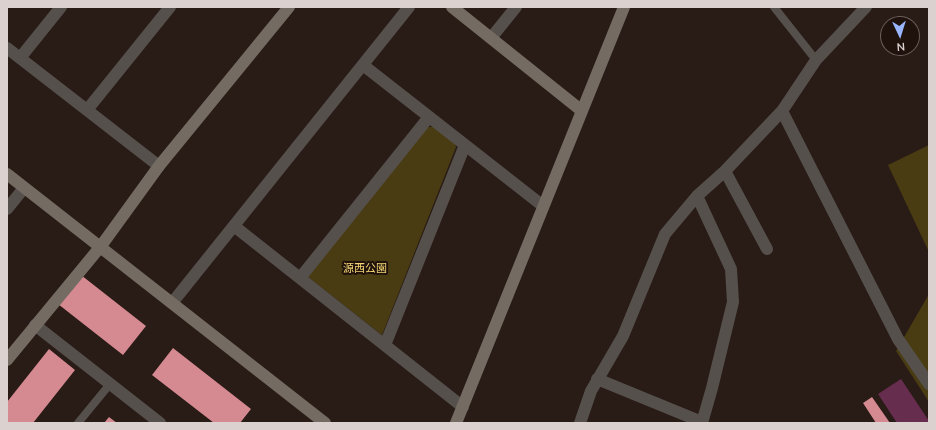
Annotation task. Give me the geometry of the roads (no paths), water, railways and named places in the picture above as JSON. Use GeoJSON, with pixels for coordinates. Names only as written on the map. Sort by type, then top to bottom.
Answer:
{"type":"FeatureCollection","features":[{"type":"Feature","properties":{"kind":"street"},"geometry":{"type":"LineString","coordinates":[[20,58],[61,7]]}},
{"type":"Feature","properties":{"kind":"street"},"geometry":{"type":"LineString","coordinates":[[87,110],[170,7]]}},
{"type":"Feature","properties":{"kind":"street"},"geometry":{"type":"LineString","coordinates":[[7,360],[101,246],[159,166],[289,7]]}},
{"type":"Feature","properties":{"kind":"street"},"geometry":{"type":"LineString","coordinates":[[172,303],[409,7]]}},
{"type":"Feature","properties":{"kind":"street"},"geometry":{"type":"LineString","coordinates":[[452,7],[582,111]]}},
{"type":"Feature","properties":{"kind":"street"},"geometry":{"type":"LineString","coordinates":[[491,38],[516,7]]}},
{"type":"Feature","properties":{"kind":"street"},"geometry":{"type":"LineString","coordinates":[[456,423],[624,7]]}},
{"type":"Feature","properties":{"kind":"street"},"geometry":{"type":"LineString","coordinates":[[583,422],[591,391],[623,336],[666,234],[697,196],[725,171],[782,111],[816,60],[866,7]]}},
{"type":"Feature","properties":{"kind":"street"},"geometry":{"type":"LineString","coordinates":[[7,48],[159,166]]}},
{"type":"Feature","properties":{"kind":"street"},"geometry":{"type":"LineString","coordinates":[[363,65],[543,206]]}},
{"type":"Feature","properties":{"kind":"street"},"geometry":{"type":"LineString","coordinates":[[782,111],[898,339],[929,384]]}},
{"type":"Feature","properties":{"kind":"street"},"geometry":{"type":"LineString","coordinates":[[300,278],[429,117]]}},
{"type":"Feature","properties":{"kind":"street"},"geometry":{"type":"LineString","coordinates":[[385,345],[465,145]]}},
{"type":"Feature","properties":{"kind":"street"},"geometry":{"type":"LineString","coordinates":[[725,171],[767,249]]}},
{"type":"Feature","properties":{"kind":"street"},"geometry":{"type":"LineString","coordinates":[[7,174],[101,246],[325,423]]}},
{"type":"Feature","properties":{"kind":"street"},"geometry":{"type":"LineString","coordinates":[[7,210],[24,188]]}},
{"type":"Feature","properties":{"kind":"street"},"geometry":{"type":"LineString","coordinates":[[597,379],[702,423],[712,388],[732,302],[731,269],[697,196]]}},
{"type":"Feature","properties":{"kind":"street"},"geometry":{"type":"LineString","coordinates":[[234,226],[463,407]]}},
{"type":"Feature","properties":{"kind":"street"},"geometry":{"type":"LineString","coordinates":[[35,325],[160,423]]}},
{"type":"Feature","properties":{"kind":"lane"},"geometry":{"type":"LineString","coordinates":[[774,7],[816,60]]}},
{"type":"Feature","properties":{"kind":"lane"},"geometry":{"type":"LineString","coordinates":[[78,423],[110,384]]}},
{"type":"Feature","properties":{"kind":"park label","name":"源西公園"},"geometry":{"type":"Point","coordinates":[365,269]}}]}
